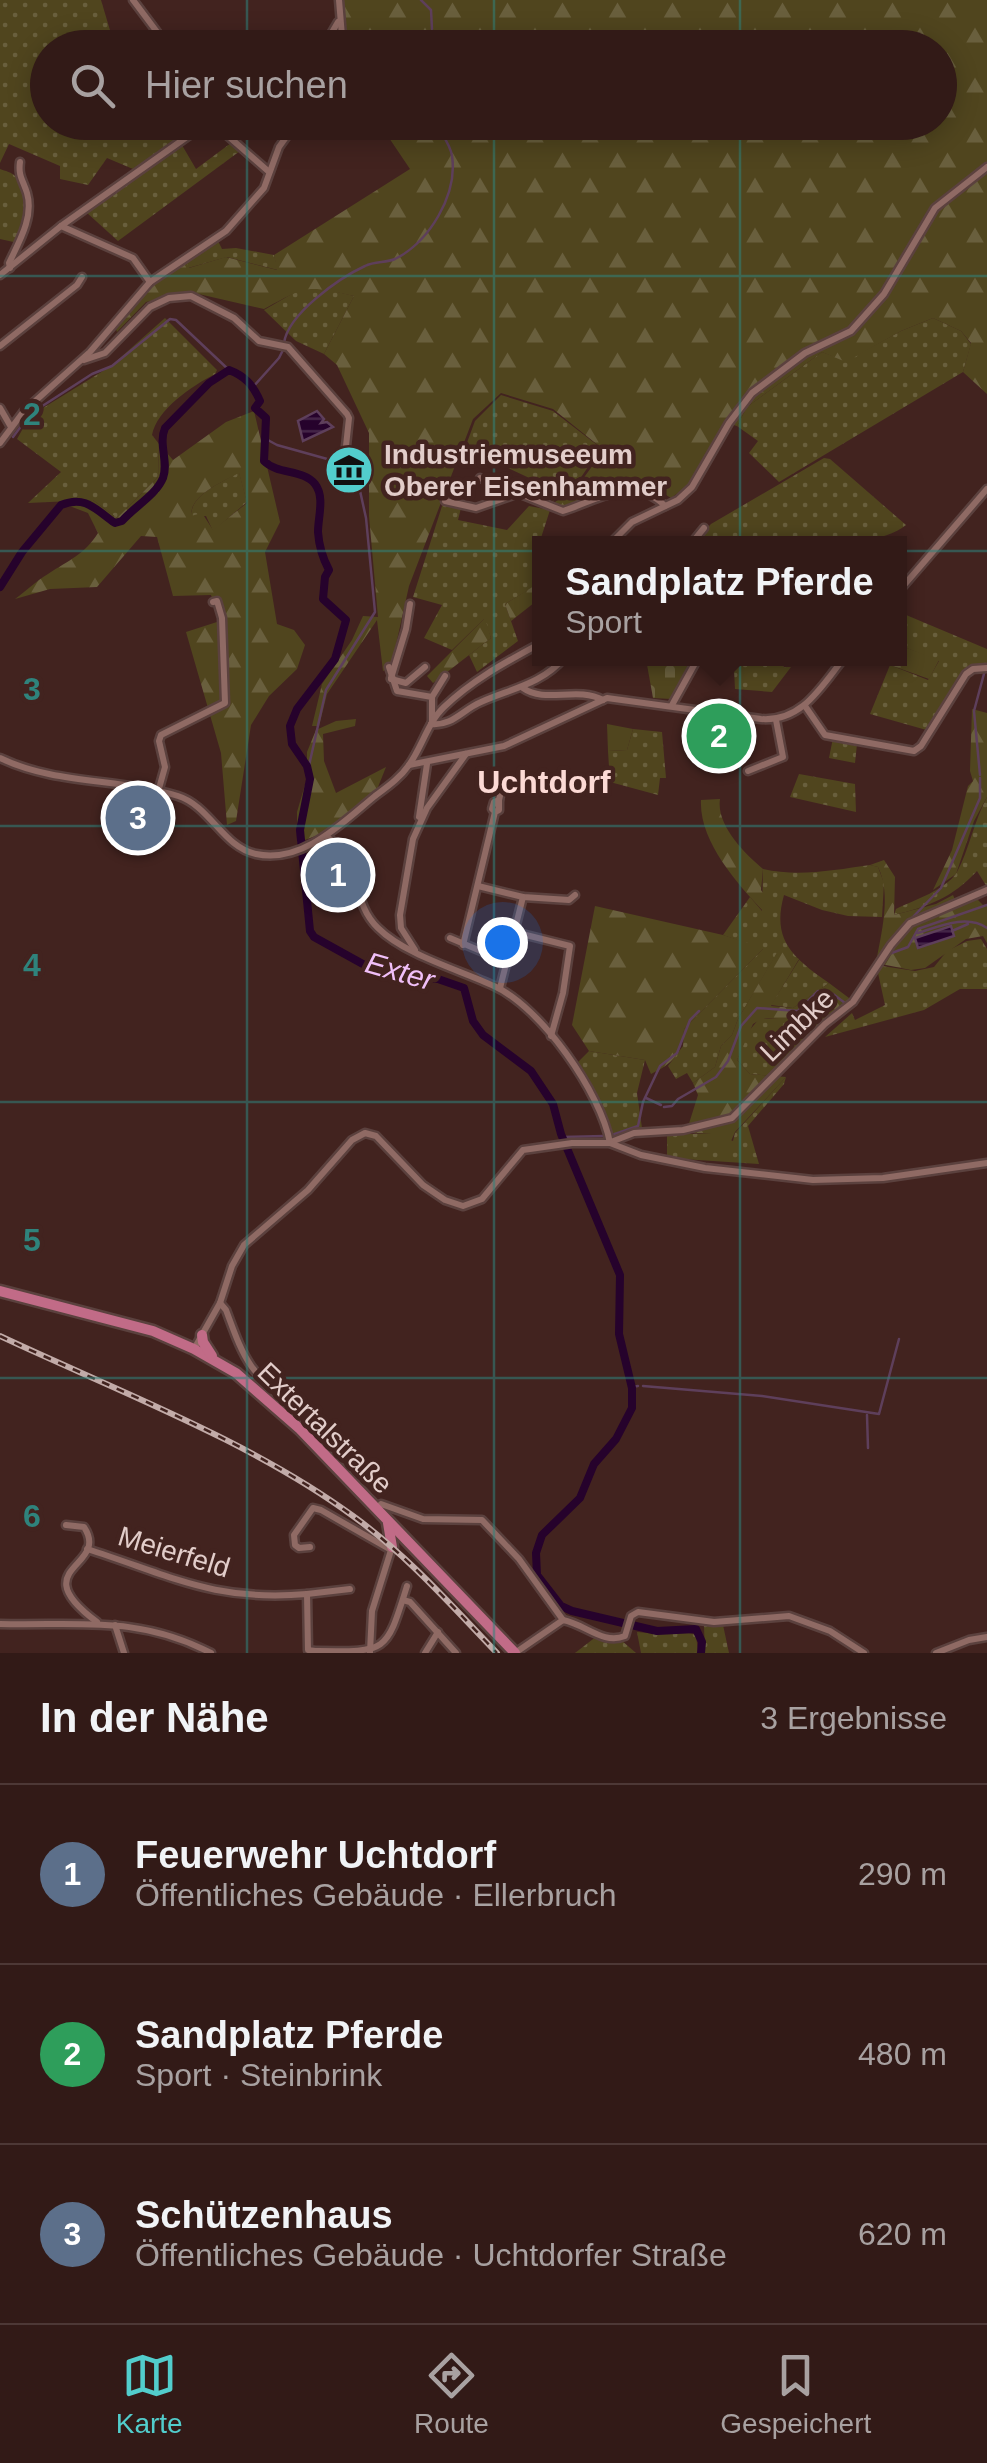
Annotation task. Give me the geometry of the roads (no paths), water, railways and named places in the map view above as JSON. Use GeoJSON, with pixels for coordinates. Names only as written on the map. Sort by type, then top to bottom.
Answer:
{"type":"FeatureCollection","features":[{"type":"Feature","properties":{"kind":"main road","name":"Extertalstraße"},"geometry":{"type":"LineString","coordinates":[[0,1291],[136,1325],[216,1360],[285,1414],[515,1653]]}},
{"type":"Feature","properties":{"kind":"main road"},"geometry":{"type":"LineString","coordinates":[[202,1335],[205,1347],[216,1360]]}},
{"type":"Feature","properties":{"kind":"main road"},"geometry":{"type":"LineString","coordinates":[[381,1513],[392,1549]]}},
{"type":"Feature","properties":{"kind":"street"},"geometry":{"type":"LineString","coordinates":[[133,0],[156,30]]}},
{"type":"Feature","properties":{"kind":"street"},"geometry":{"type":"LineString","coordinates":[[339,0],[341,30]]}},
{"type":"Feature","properties":{"kind":"street"},"geometry":{"type":"LineString","coordinates":[[334,30],[340,18]]}},
{"type":"Feature","properties":{"kind":"street"},"geometry":{"type":"LineString","coordinates":[[0,275],[60,226],[184,140]]}},
{"type":"Feature","properties":{"kind":"street"},"geometry":{"type":"LineString","coordinates":[[231,140],[268,171]]}},
{"type":"Feature","properties":{"kind":"street"},"geometry":{"type":"LineString","coordinates":[[0,443],[10,426],[82,360],[150,282],[218,240],[264,188],[284,140]]}},
{"type":"Feature","properties":{"kind":"street"},"geometry":{"type":"LineString","coordinates":[[10,268],[24,234],[28,199],[18,176],[20,162]]}},
{"type":"Feature","properties":{"kind":"street"},"geometry":{"type":"LineString","coordinates":[[618,536],[632,522],[682,497],[698,480],[745,400],[805,353],[851,331],[884,294],[936,208],[987,167]]}},
{"type":"Feature","properties":{"kind":"street"},"geometry":{"type":"LineString","coordinates":[[60,226],[133,258],[150,282]]}},
{"type":"Feature","properties":{"kind":"street"},"geometry":{"type":"LineString","coordinates":[[0,346],[77,286],[82,277]]}},
{"type":"Feature","properties":{"kind":"street"},"geometry":{"type":"LineString","coordinates":[[82,360],[105,353],[150,308],[169,298],[191,296],[230,316],[259,340],[288,347],[349,418],[343,474]]}},
{"type":"Feature","properties":{"kind":"street"},"geometry":{"type":"LineString","coordinates":[[0,408],[10,426]]}},
{"type":"Feature","properties":{"kind":"street"},"geometry":{"type":"LineString","coordinates":[[480,478],[563,510],[624,490],[652,495],[666,506]]}},
{"type":"Feature","properties":{"kind":"street"},"geometry":{"type":"LineString","coordinates":[[907,582],[987,489]]}},
{"type":"Feature","properties":{"kind":"street"},"geometry":{"type":"LineString","coordinates":[[445,500],[476,508],[517,494]]}},
{"type":"Feature","properties":{"kind":"street"},"geometry":{"type":"LineString","coordinates":[[697,536],[704,528]]}},
{"type":"Feature","properties":{"kind":"street"},"geometry":{"type":"LineString","coordinates":[[158,792],[165,766],[160,735],[225,703],[222,618],[217,601],[213,602]]}},
{"type":"Feature","properties":{"kind":"street"},"geometry":{"type":"LineString","coordinates":[[391,679],[410,604]]}},
{"type":"Feature","properties":{"kind":"street"},"geometry":{"type":"LineString","coordinates":[[0,758],[42,773],[158,792],[192,802],[244,849],[269,855],[326,837],[409,766],[442,708],[532,648]]}},
{"type":"Feature","properties":{"kind":"street"},"geometry":{"type":"LineString","coordinates":[[389,666],[397,691],[432,696]]}},
{"type":"Feature","properties":{"kind":"street"},"geometry":{"type":"LineString","coordinates":[[432,724],[446,724],[484,700],[523,688],[553,666]]}},
{"type":"Feature","properties":{"kind":"street"},"geometry":{"type":"LineString","coordinates":[[672,705],[694,666]]}},
{"type":"Feature","properties":{"kind":"street"},"geometry":{"type":"LineString","coordinates":[[409,766],[519,740],[602,700],[614,698],[776,720],[805,706],[838,666]]}},
{"type":"Feature","properties":{"kind":"street"},"geometry":{"type":"LineString","coordinates":[[391,679],[406,682],[426,667]]}},
{"type":"Feature","properties":{"kind":"street"},"geometry":{"type":"LineString","coordinates":[[805,706],[826,734],[914,752],[966,674],[973,668],[987,668]]}},
{"type":"Feature","properties":{"kind":"street"},"geometry":{"type":"LineString","coordinates":[[432,724],[432,696],[445,676]]}},
{"type":"Feature","properties":{"kind":"street"},"geometry":{"type":"LineString","coordinates":[[523,688],[532,694],[567,692],[602,700]]}},
{"type":"Feature","properties":{"kind":"street"},"geometry":{"type":"LineString","coordinates":[[748,770],[783,758],[776,720]]}},
{"type":"Feature","properties":{"kind":"street"},"geometry":{"type":"LineString","coordinates":[[418,824],[466,754]]}},
{"type":"Feature","properties":{"kind":"street"},"geometry":{"type":"LineString","coordinates":[[415,951],[402,928],[400,915],[427,764]]}},
{"type":"Feature","properties":{"kind":"street"},"geometry":{"type":"LineString","coordinates":[[463,946],[496,812],[500,810],[498,800],[503,783]]}},
{"type":"Feature","properties":{"kind":"street"},"geometry":{"type":"LineString","coordinates":[[326,837],[349,858],[364,909],[386,936],[500,988],[530,1012],[594,1096],[604,1116],[610,1143]]}},
{"type":"Feature","properties":{"kind":"street"},"geometry":{"type":"LineString","coordinates":[[478,886],[523,897],[569,900],[575,895]]}},
{"type":"Feature","properties":{"kind":"street","name":"Limbke"},"geometry":{"type":"LineString","coordinates":[[610,1143],[634,1133],[683,1130],[732,1118],[825,1024],[853,1002],[910,923],[987,890]]}},
{"type":"Feature","properties":{"kind":"street"},"geometry":{"type":"LineString","coordinates":[[500,988],[523,897]]}},
{"type":"Feature","properties":{"kind":"street"},"geometry":{"type":"LineString","coordinates":[[514,932],[570,946],[551,1036]]}},
{"type":"Feature","properties":{"kind":"street"},"geometry":{"type":"LineString","coordinates":[[450,938],[508,962]]}},
{"type":"Feature","properties":{"kind":"street"},"geometry":{"type":"LineString","coordinates":[[194,1349],[220,1303],[232,1266],[244,1245],[308,1190],[360,1134],[374,1134],[423,1185],[463,1206],[484,1197],[523,1150],[572,1143],[610,1143],[691,1165],[813,1180],[883,1178],[987,1163]]}},
{"type":"Feature","properties":{"kind":"street"},"geometry":{"type":"LineString","coordinates":[[220,1303],[252,1370],[278,1393],[293,1396],[293,1406],[285,1414]]}},
{"type":"Feature","properties":{"kind":"street"},"geometry":{"type":"LineString","coordinates":[[381,1513],[381,1504],[423,1519],[482,1520],[518,1559],[563,1620],[608,1639],[619,1639],[626,1633],[629,1619],[638,1612],[714,1622],[789,1616],[830,1632],[864,1653]]}},
{"type":"Feature","properties":{"kind":"street"},"geometry":{"type":"LineString","coordinates":[[310,1547],[299,1548],[294,1536],[314,1508],[392,1549]]}},
{"type":"Feature","properties":{"kind":"street"},"geometry":{"type":"LineString","coordinates":[[66,1525],[87,1529],[87,1549],[65,1588],[75,1604],[98,1623]]}},
{"type":"Feature","properties":{"kind":"street"},"geometry":{"type":"LineString","coordinates":[[370,1652],[370,1620],[392,1549],[402,1534]]}},
{"type":"Feature","properties":{"kind":"street","name":"Meierfeld"},"geometry":{"type":"LineString","coordinates":[[87,1549],[221,1593],[265,1597],[350,1590]]}},
{"type":"Feature","properties":{"kind":"street"},"geometry":{"type":"LineString","coordinates":[[307,1594],[308,1650],[370,1652],[388,1641],[408,1586]]}},
{"type":"Feature","properties":{"kind":"street"},"geometry":{"type":"LineString","coordinates":[[403,1600],[410,1602],[456,1653]]}},
{"type":"Feature","properties":{"kind":"street"},"geometry":{"type":"LineString","coordinates":[[515,1653],[563,1620]]}},
{"type":"Feature","properties":{"kind":"street"},"geometry":{"type":"LineString","coordinates":[[0,1624],[98,1623],[160,1631],[211,1653]]}},
{"type":"Feature","properties":{"kind":"street"},"geometry":{"type":"LineString","coordinates":[[115,1625],[124,1653]]}},
{"type":"Feature","properties":{"kind":"street"},"geometry":{"type":"LineString","coordinates":[[425,1653],[438,1632]]}},
{"type":"Feature","properties":{"kind":"street"},"geometry":{"type":"LineString","coordinates":[[936,1653],[964,1641],[987,1637]]}},
{"type":"Feature","properties":{"kind":"waterway"},"geometry":{"type":"LineString","coordinates":[[421,0],[431,10],[432,29]]}},
{"type":"Feature","properties":{"kind":"waterway"},"geometry":{"type":"LineString","coordinates":[[284,343],[295,320],[316,298],[365,266],[392,260],[407,251],[430,229],[446,201],[453,171],[446,140]]}},
{"type":"Feature","properties":{"kind":"waterway"},"geometry":{"type":"LineString","coordinates":[[13,437],[30,414],[92,374],[112,366],[170,319],[176,320],[229,370]]}},
{"type":"Feature","properties":{"kind":"waterway"},"geometry":{"type":"LineString","coordinates":[[253,387],[284,348]]}},
{"type":"Feature","properties":{"kind":"waterway","name":"Exter"},"geometry":{"type":"LineString","coordinates":[[0,587],[22,552],[61,505],[84,503],[115,523],[150,495],[165,472],[165,428],[209,383],[229,370],[251,386],[260,401],[255,408],[266,418],[264,461],[310,479],[318,489],[319,542],[329,570],[323,599],[346,620],[335,659],[297,709],[290,726],[292,744],[307,766],[310,779],[300,830],[310,931],[314,937],[370,968],[438,979],[464,988],[473,1021],[483,1035],[531,1071],[553,1104],[561,1134],[620,1275],[619,1334],[632,1388],[632,1408],[616,1439],[594,1464],[580,1498],[542,1535],[536,1553],[537,1575],[561,1606],[572,1611],[657,1631],[696,1629],[702,1642],[701,1653]]}},
{"type":"Feature","properties":{"kind":"waterway"},"geometry":{"type":"LineString","coordinates":[[266,439],[338,462]]}},
{"type":"Feature","properties":{"kind":"waterway"},"geometry":{"type":"LineString","coordinates":[[308,770],[326,690],[375,612],[366,518],[355,468],[347,465]]}},
{"type":"Feature","properties":{"kind":"waterway"},"geometry":{"type":"LineString","coordinates":[[980,775],[974,711],[985,670]]}},
{"type":"Feature","properties":{"kind":"waterway"},"geometry":{"type":"LineString","coordinates":[[910,920],[941,888],[980,798],[980,778]]}},
{"type":"Feature","properties":{"kind":"waterway"},"geometry":{"type":"LineString","coordinates":[[889,954],[908,947],[918,929],[987,905]]}},
{"type":"Feature","properties":{"kind":"waterway"},"geometry":{"type":"LineString","coordinates":[[918,933],[962,922],[987,928]]}},
{"type":"Feature","properties":{"kind":"waterway"},"geometry":{"type":"LineString","coordinates":[[952,931],[968,924]]}},
{"type":"Feature","properties":{"kind":"waterway"},"geometry":{"type":"LineString","coordinates":[[664,1107],[672,1106],[716,1077],[728,1061],[741,1026],[757,1008],[798,1011],[818,991],[833,994],[845,1003]]}},
{"type":"Feature","properties":{"kind":"waterway"},"geometry":{"type":"LineString","coordinates":[[612,1135],[638,1126],[643,1102],[660,1066],[677,1053],[690,1020],[699,1011]]}},
{"type":"Feature","properties":{"kind":"waterway"},"geometry":{"type":"LineString","coordinates":[[646,1098],[661,1105]]}},
{"type":"Feature","properties":{"kind":"waterway"},"geometry":{"type":"LineString","coordinates":[[563,1137],[604,1136]]}},
{"type":"Feature","properties":{"kind":"waterway"},"geometry":{"type":"LineString","coordinates":[[643,1386],[762,1396],[879,1414],[899,1339]]}},
{"type":"Feature","properties":{"kind":"waterway","name":"Exter"},"geometry":{"type":"LineString","coordinates":[[631,1387],[638,1386]]}},
{"type":"Feature","properties":{"kind":"waterway"},"geometry":{"type":"LineString","coordinates":[[867,1415],[868,1448]]}},
{"type":"Feature","properties":{"kind":"railway"},"geometry":{"type":"LineString","coordinates":[[0,1336],[227,1440],[313,1489],[392,1547],[497,1653]]}},
{"type":"Feature","properties":{"kind":"place","name":"Industriemuseeum Oberer Eisenhammer"},"geometry":{"type":"Point","coordinates":[349,470]}},
{"type":"Feature","properties":{"kind":"place","name":"Sandplatz Pferde"},"geometry":{"type":"Point","coordinates":[719,736]}},
{"type":"Feature","properties":{"kind":"place","name":"Schützenhaus"},"geometry":{"type":"Point","coordinates":[138,818]}},
{"type":"Feature","properties":{"kind":"place","name":"Feuerwehr Uchtdorf"},"geometry":{"type":"Point","coordinates":[338,875]}},
{"type":"Feature","properties":{"kind":"district","name":"Uchtdorf"},"geometry":{"type":"Point","coordinates":[544,782]}}]}
